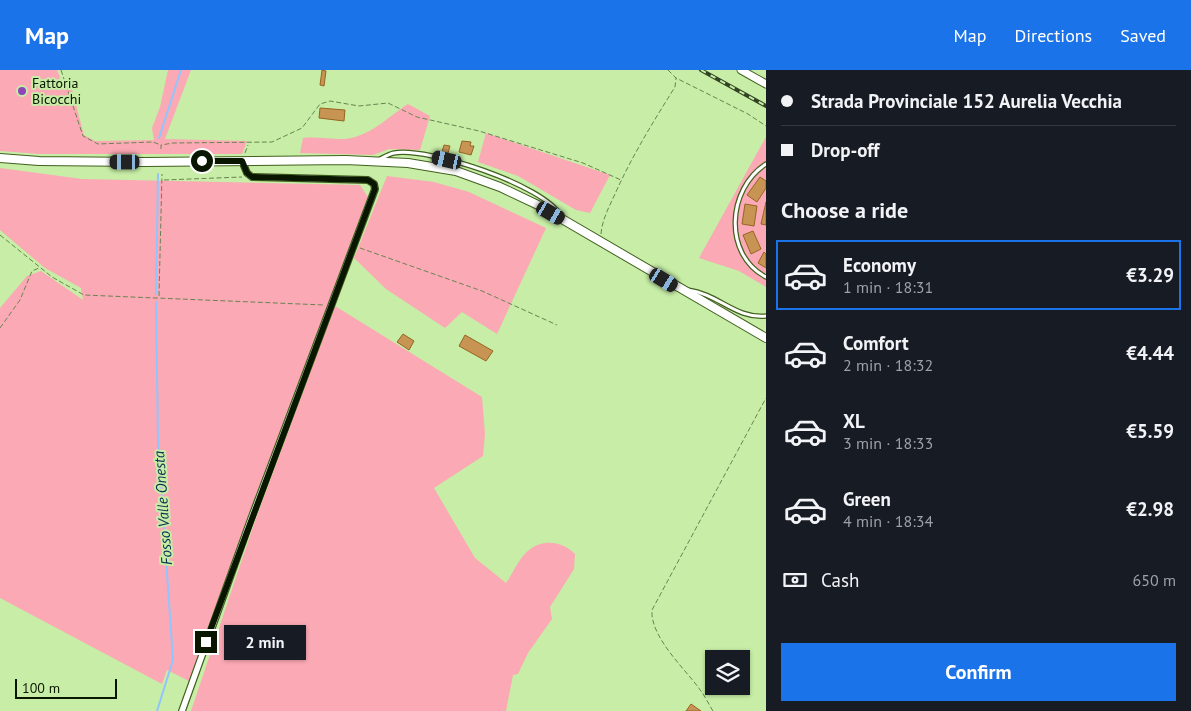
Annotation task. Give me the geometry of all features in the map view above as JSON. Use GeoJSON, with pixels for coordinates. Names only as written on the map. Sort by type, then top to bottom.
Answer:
{"type":"FeatureCollection","features":[{"type":"Feature","properties":{"kind":"main road"},"geometry":{"type":"LineString","coordinates":[[0,158],[39,161],[376,162],[408,163],[456,171],[500,187],[564,220],[766,338]]}},
{"type":"Feature","properties":{"kind":"street"},"geometry":{"type":"LineString","coordinates":[[741,70],[766,84]]}},
{"type":"Feature","properties":{"kind":"street"},"geometry":{"type":"LineString","coordinates":[[182,711],[251,519],[374,194],[374,184],[368,180],[252,177],[247,173],[242,161]]}},
{"type":"Feature","properties":{"kind":"lane"},"geometry":{"type":"LineString","coordinates":[[766,164],[752,176],[746,185],[738,204],[735,227],[742,254],[749,264],[766,277]]}},
{"type":"Feature","properties":{"kind":"lane"},"geometry":{"type":"LineString","coordinates":[[680,289],[704,292],[746,316],[766,316]]}},
{"type":"Feature","properties":{"kind":"path"},"geometry":{"type":"LineString","coordinates":[[61,70],[83,136],[98,144],[153,142],[162,145],[173,143],[248,144],[272,142],[287,137],[302,128],[320,104],[330,101],[354,105],[388,104],[398,106],[418,117],[479,130],[583,163],[621,180]]}},
{"type":"Feature","properties":{"kind":"path"},"geometry":{"type":"LineString","coordinates":[[668,70],[676,78],[748,114],[766,126]]}},
{"type":"Feature","properties":{"kind":"path"},"geometry":{"type":"LineString","coordinates":[[601,242],[604,218],[621,180],[646,133],[675,87],[676,78]]}},
{"type":"Feature","properties":{"kind":"path"},"geometry":{"type":"LineString","coordinates":[[242,161],[248,144]]}},
{"type":"Feature","properties":{"kind":"path"},"geometry":{"type":"LineString","coordinates":[[159,297],[162,174]]}},
{"type":"Feature","properties":{"kind":"path"},"geometry":{"type":"LineString","coordinates":[[163,180],[183,177],[252,177]]}},
{"type":"Feature","properties":{"kind":"path"},"geometry":{"type":"LineString","coordinates":[[0,235],[39,268],[84,295],[325,305],[331,308]]}},
{"type":"Feature","properties":{"kind":"path"},"geometry":{"type":"LineString","coordinates":[[355,246],[482,291],[557,324]]}},
{"type":"Feature","properties":{"kind":"path"},"geometry":{"type":"LineString","coordinates":[[0,328],[20,300],[32,271],[39,268]]}},
{"type":"Feature","properties":{"kind":"path"},"geometry":{"type":"LineString","coordinates":[[713,711],[700,690],[658,636],[652,621],[652,610],[766,398]]}},
{"type":"Feature","properties":{"kind":"shaded area"},"geometry":{"type":"Polygon","coordinates":[[[0,70],[57,70],[60,77],[58,85],[70,82],[84,135],[95,141],[154,140],[152,128],[160,107],[168,70],[191,70],[165,139],[247,141],[242,154],[39,154],[0,151],[0,70]]]}},
{"type":"Feature","properties":{"kind":"shaded area"},"geometry":{"type":"Polygon","coordinates":[[[408,104],[430,116],[420,150],[389,149],[373,155],[300,153],[303,138],[346,139],[359,136],[374,128],[408,104]]]}},
{"type":"Feature","properties":{"kind":"shaded area"},"geometry":{"type":"Polygon","coordinates":[[[486,133],[610,175],[590,213],[576,210],[518,176],[478,162],[486,133]]]}},
{"type":"Feature","properties":{"kind":"shaded area"},"geometry":{"type":"Polygon","coordinates":[[[766,137],[766,287],[739,271],[699,258],[766,137]]]}},
{"type":"Feature","properties":{"kind":"shaded area"},"geometry":{"type":"Polygon","coordinates":[[[0,168],[82,179],[360,185],[368,197],[189,681],[167,670],[162,684],[0,598],[0,308],[27,276],[41,271],[83,300],[81,288],[45,268],[0,230],[0,168]]]}},
{"type":"Feature","properties":{"kind":"shaded area"},"geometry":{"type":"Polygon","coordinates":[[[387,176],[434,182],[469,192],[546,228],[497,334],[462,312],[445,328],[386,289],[354,258],[387,176]]]}},
{"type":"Feature","properties":{"kind":"shaded area"},"geometry":{"type":"Polygon","coordinates":[[[335,306],[482,397],[485,434],[483,456],[434,488],[475,558],[506,583],[522,557],[535,546],[547,543],[559,544],[575,554],[574,569],[550,607],[552,619],[528,653],[518,674],[513,675],[506,711],[191,711],[255,521],[335,306]]]}},
{"type":"Feature","properties":{"kind":"building"},"geometry":{"type":"Polygon","coordinates":[[[322,70],[326,71],[324,86],[320,85],[322,70]]]}},
{"type":"Feature","properties":{"kind":"building"},"geometry":{"type":"Polygon","coordinates":[[[320,108],[345,110],[344,121],[319,118],[320,108]]]}},
{"type":"Feature","properties":{"kind":"building"},"geometry":{"type":"Polygon","coordinates":[[[462,141],[471,142],[470,146],[474,146],[471,155],[459,152],[462,141]]]}},
{"type":"Feature","properties":{"kind":"building"},"geometry":{"type":"Polygon","coordinates":[[[444,145],[450,146],[448,153],[442,152],[444,145]]]}},
{"type":"Feature","properties":{"kind":"building"},"geometry":{"type":"Polygon","coordinates":[[[760,177],[766,181],[766,188],[757,202],[747,195],[760,177]]]}},
{"type":"Feature","properties":{"kind":"building"},"geometry":{"type":"Polygon","coordinates":[[[766,202],[766,225],[761,224],[766,202]]]}},
{"type":"Feature","properties":{"kind":"building"},"geometry":{"type":"Polygon","coordinates":[[[745,204],[757,206],[754,226],[742,224],[745,204]]]}},
{"type":"Feature","properties":{"kind":"building"},"geometry":{"type":"Polygon","coordinates":[[[753,231],[761,249],[751,254],[743,235],[753,231]]]}},
{"type":"Feature","properties":{"kind":"building"},"geometry":{"type":"Polygon","coordinates":[[[764,252],[766,254],[766,268],[758,263],[764,252]]]}},
{"type":"Feature","properties":{"kind":"building"},"geometry":{"type":"Polygon","coordinates":[[[403,334],[414,341],[409,350],[397,342],[403,334]]]}},
{"type":"Feature","properties":{"kind":"building"},"geometry":{"type":"Polygon","coordinates":[[[465,335],[493,351],[486,361],[459,346],[465,335]]]}},
{"type":"Feature","properties":{"kind":"building"},"geometry":{"type":"Polygon","coordinates":[[[691,704],[701,711],[686,711],[691,704]]]}},
{"type":"Feature","properties":{"kind":"waterway","name":"Fosso Valle Onesta"},"geometry":{"type":"LineString","coordinates":[[159,138],[181,70]]}},
{"type":"Feature","properties":{"kind":"waterway","name":"Fosso Valle Onesta"},"geometry":{"type":"LineString","coordinates":[[156,294],[158,174]]}},
{"type":"Feature","properties":{"kind":"waterway","name":"Fosso Valle Onesta"},"geometry":{"type":"LineString","coordinates":[[156,302],[158,442],[173,660],[157,711]]}},
{"type":"Feature","properties":{"kind":"railway"},"geometry":{"type":"LineString","coordinates":[[701,70],[766,106]]}},
{"type":"Feature","properties":{"kind":"place","name":"Fattoria Bicocchi"},"geometry":{"type":"Point","coordinates":[22,91]}},
{"type":"Feature","properties":{"kind":"route"},"geometry":{"type":"LineString","coordinates":[[202,161],[242,161],[247,173],[252,177],[368,180],[374,184],[375,189],[362,229],[206,642]]}}]}
